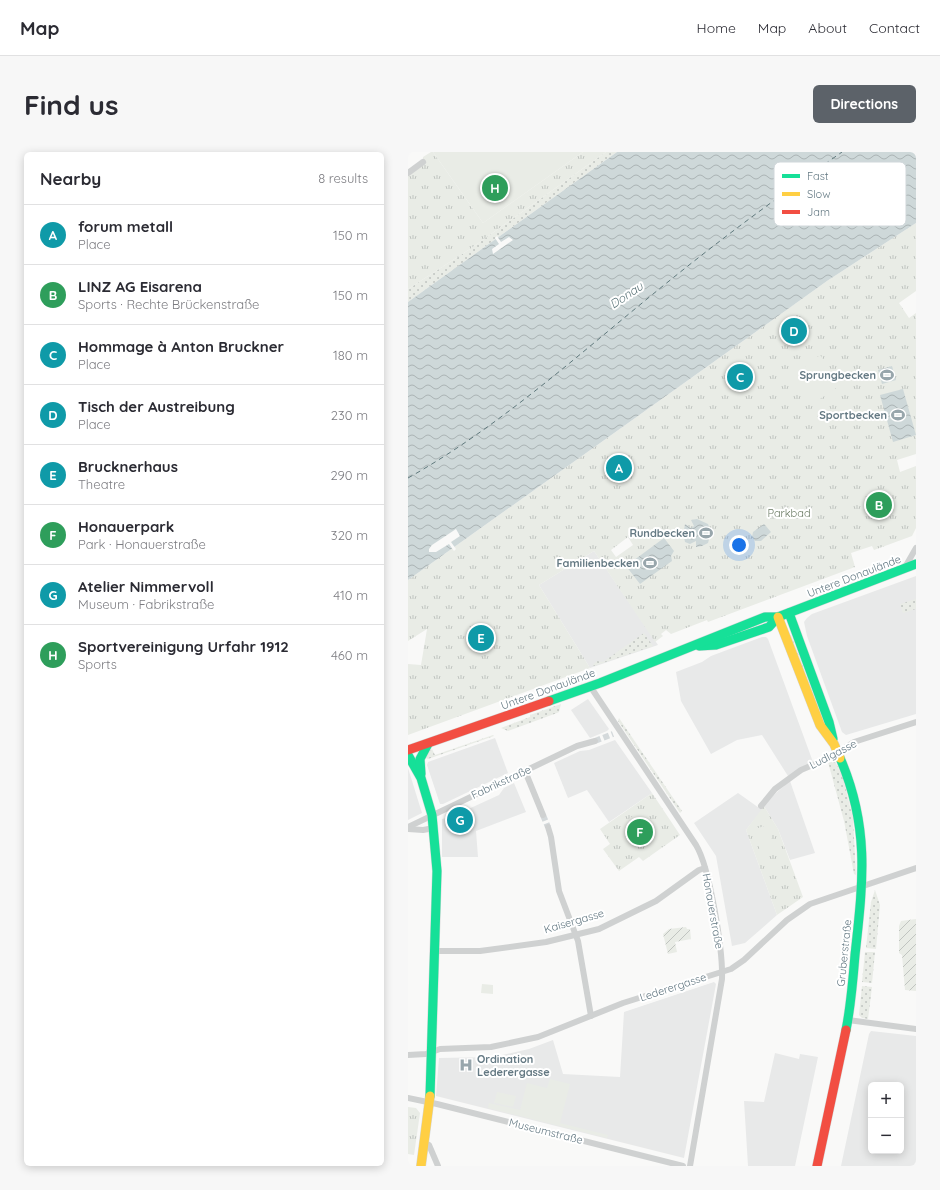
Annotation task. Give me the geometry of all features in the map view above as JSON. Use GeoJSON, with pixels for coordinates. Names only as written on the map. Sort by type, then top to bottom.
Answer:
{"type":"FeatureCollection","features":[{"type":"Feature","properties":{"kind":"main road","name":"Untere Donaulände"},"geometry":{"type":"LineString","coordinates":[[408,750],[590,686],[695,646],[712,637],[765,618],[778,617],[916,564]]}},
{"type":"Feature","properties":{"kind":"main road","name":"Gruberstraße"},"geometry":{"type":"LineString","coordinates":[[789,613],[829,722],[836,748],[851,783],[858,811],[863,852],[862,886],[848,1020],[817,1166]]}},
{"type":"Feature","properties":{"kind":"main road","name":"Gruberstraße"},"geometry":{"type":"LineString","coordinates":[[778,617],[820,725],[836,748]]}},
{"type":"Feature","properties":{"kind":"main road"},"geometry":{"type":"LineString","coordinates":[[421,778],[420,761],[428,744]]}},
{"type":"Feature","properties":{"kind":"main road"},"geometry":{"type":"LineString","coordinates":[[408,755],[421,778],[432,815],[437,871],[432,1052],[429,1102],[421,1166]]}},
{"type":"Feature","properties":{"kind":"street"},"geometry":{"type":"LineString","coordinates":[[408,173],[423,162]]}},
{"type":"Feature","properties":{"kind":"street"},"geometry":{"type":"LineString","coordinates":[[903,570],[916,548]]}},
{"type":"Feature","properties":{"kind":"street","name":"Honauerstraße"},"geometry":{"type":"LineString","coordinates":[[590,686],[615,732],[696,845],[705,868],[719,945],[722,972],[690,1166]]}},
{"type":"Feature","properties":{"kind":"street","name":"Ludlgasse"},"geometry":{"type":"LineString","coordinates":[[761,806],[785,781],[801,770],[828,758],[836,748],[916,722]]}},
{"type":"Feature","properties":{"kind":"street","name":"Fabrikstraße"},"geometry":{"type":"LineString","coordinates":[[408,828],[432,815],[577,746],[595,741]]}},
{"type":"Feature","properties":{"kind":"street"},"geometry":{"type":"LineString","coordinates":[[525,771],[543,815]]}},
{"type":"Feature","properties":{"kind":"street"},"geometry":{"type":"LineString","coordinates":[[548,826],[552,837],[559,891],[576,935],[591,1016]]}},
{"type":"Feature","properties":{"kind":"street","name":"Fabrikstraße"},"geometry":{"type":"LineString","coordinates":[[408,828],[423,830],[434,828]]}},
{"type":"Feature","properties":{"kind":"street","name":"Kaisergasse"},"geometry":{"type":"LineString","coordinates":[[435,951],[480,951],[557,940],[599,929],[640,910],[699,870],[705,868]]}},
{"type":"Feature","properties":{"kind":"street","name":"Lederergasse"},"geometry":{"type":"LineString","coordinates":[[408,1055],[432,1052],[440,1049],[505,1045],[538,1037],[651,994],[708,974],[722,972],[744,960],[779,927],[804,907],[816,901],[916,868]]}},
{"type":"Feature","properties":{"kind":"street"},"geometry":{"type":"LineString","coordinates":[[848,1020],[916,1029]]}},
{"type":"Feature","properties":{"kind":"street","name":"Museumstraße"},"geometry":{"type":"LineString","coordinates":[[408,1098],[683,1166]]}},
{"type":"Feature","properties":{"kind":"street"},"geometry":{"type":"LineString","coordinates":[[424,1142],[429,1145],[438,1166]]}},
{"type":"Feature","properties":{"kind":"shaded area"},"geometry":{"type":"Polygon","coordinates":[[[594,551],[658,645],[590,668],[539,585],[594,551]]]}},
{"type":"Feature","properties":{"kind":"shaded area"},"geometry":{"type":"Polygon","coordinates":[[[916,576],[916,714],[846,735],[842,732],[807,636],[804,622],[812,614],[916,576]]]}},
{"type":"Feature","properties":{"kind":"shaded area"},"geometry":{"type":"Polygon","coordinates":[[[762,637],[766,637],[768,639],[813,762],[788,776],[762,735],[737,740],[711,754],[681,701],[676,672],[702,662],[711,656],[762,637]]]}},
{"type":"Feature","properties":{"kind":"shaded area"},"geometry":{"type":"Polygon","coordinates":[[[588,699],[609,729],[590,738],[571,710],[588,699]]]}},
{"type":"Feature","properties":{"kind":"shaded area"},"geometry":{"type":"Polygon","coordinates":[[[495,738],[508,773],[443,804],[440,804],[427,765],[428,762],[495,738]]]}},
{"type":"Feature","properties":{"kind":"shaded area"},"geometry":{"type":"Polygon","coordinates":[[[615,740],[652,793],[609,822],[587,790],[568,798],[554,763],[580,751],[589,750],[615,740]]]}},
{"type":"Feature","properties":{"kind":"shaded area"},"geometry":{"type":"Polygon","coordinates":[[[408,768],[422,813],[408,820],[408,768]]]}},
{"type":"Feature","properties":{"kind":"shaded area"},"geometry":{"type":"Polygon","coordinates":[[[790,781],[815,853],[790,860],[778,829],[764,806],[790,781]]]}},
{"type":"Feature","properties":{"kind":"shaded area"},"geometry":{"type":"Polygon","coordinates":[[[514,783],[526,812],[476,831],[478,857],[442,857],[442,819],[451,817],[499,795],[504,788],[514,783]]]}},
{"type":"Feature","properties":{"kind":"shaded area"},"geometry":{"type":"Polygon","coordinates":[[[738,793],[762,810],[746,830],[777,915],[745,943],[732,946],[716,856],[694,823],[738,793]]]}},
{"type":"Feature","properties":{"kind":"shaded area"},"geometry":{"type":"Polygon","coordinates":[[[714,982],[716,984],[684,1158],[436,1096],[439,1058],[493,1057],[529,1049],[553,1040],[563,1074],[620,1077],[624,1012],[714,982]]]}},
{"type":"Feature","properties":{"kind":"shaded area"},"geometry":{"type":"Polygon","coordinates":[[[871,1031],[916,1036],[916,1166],[841,1166],[869,1034],[871,1031]]]}},
{"type":"Feature","properties":{"kind":"shaded area"},"geometry":{"type":"Polygon","coordinates":[[[775,1053],[799,1059],[800,1054],[818,1057],[795,1166],[748,1166],[744,1101],[764,1102],[775,1053]]]}},
{"type":"Feature","properties":{"kind":"green space"},"geometry":{"type":"Polygon","coordinates":[[[433,152],[483,223],[583,152],[606,152],[470,249],[408,289],[408,175],[423,165],[423,157],[433,152]]]}},
{"type":"Feature","properties":{"kind":"green space"},"geometry":{"type":"Polygon","coordinates":[[[433,152],[583,152],[483,223],[433,152]]]}},
{"type":"Feature","properties":{"kind":"green space"},"geometry":{"type":"Polygon","coordinates":[[[606,152],[617,152],[408,302],[408,289],[470,249],[606,152]]]}},
{"type":"Feature","properties":{"kind":"green space","name":"Parkbad"},"geometry":{"type":"Polygon","coordinates":[[[916,223],[916,291],[899,303],[909,318],[916,313],[916,454],[897,460],[900,472],[916,466],[916,528],[912,536],[874,550],[872,546],[851,553],[855,567],[708,622],[707,620],[671,634],[666,630],[661,634],[663,636],[655,642],[594,551],[539,585],[590,668],[408,735],[408,664],[421,665],[427,629],[408,641],[408,580],[827,281],[916,223]],[[628,537],[611,550],[616,557],[633,545],[628,537]]]}},
{"type":"Feature","properties":{"kind":"green space"},"geometry":{"type":"Polygon","coordinates":[[[820,355],[842,384],[811,405],[791,377],[820,355]]]}},
{"type":"Feature","properties":{"kind":"green space"},"geometry":{"type":"Polygon","coordinates":[[[916,599],[916,609],[903,613],[900,604],[916,599]]]}},
{"type":"Feature","properties":{"kind":"green space"},"geometry":{"type":"Polygon","coordinates":[[[644,633],[653,646],[594,666],[593,665],[597,661],[603,662],[644,633]]]}},
{"type":"Feature","properties":{"kind":"green space"},"geometry":{"type":"Polygon","coordinates":[[[789,635],[791,635],[825,724],[824,723],[789,635]]]}},
{"type":"Feature","properties":{"kind":"green space"},"geometry":{"type":"Polygon","coordinates":[[[561,704],[559,712],[557,713],[508,731],[501,728],[530,717],[530,715],[561,704]]]}},
{"type":"Feature","properties":{"kind":"green space"},"geometry":{"type":"Polygon","coordinates":[[[619,718],[682,811],[680,813],[618,721],[619,718]]]}},
{"type":"Feature","properties":{"kind":"green space"},"geometry":{"type":"Polygon","coordinates":[[[493,735],[494,736],[428,759],[424,757],[432,749],[435,755],[493,735]]]}},
{"type":"Feature","properties":{"kind":"green space"},"geometry":{"type":"Polygon","coordinates":[[[835,761],[843,778],[853,818],[856,875],[854,874],[844,821],[828,762],[835,761]]]}},
{"type":"Feature","properties":{"kind":"green space"},"geometry":{"type":"Polygon","coordinates":[[[652,793],[680,835],[643,861],[639,857],[619,871],[603,849],[610,844],[600,829],[652,793]]]}},
{"type":"Feature","properties":{"kind":"green space"},"geometry":{"type":"Polygon","coordinates":[[[764,806],[778,829],[803,897],[777,915],[746,830],[764,806]]]}},
{"type":"Feature","properties":{"kind":"green space"},"geometry":{"type":"Polygon","coordinates":[[[641,810],[664,839],[649,851],[626,821],[641,810]]]}},
{"type":"Feature","properties":{"kind":"green space"},"geometry":{"type":"Polygon","coordinates":[[[768,825],[775,852],[761,855],[754,829],[768,825]]]}},
{"type":"Feature","properties":{"kind":"green space"},"geometry":{"type":"Polygon","coordinates":[[[875,890],[880,905],[876,949],[866,948],[871,902],[875,890]]]}},
{"type":"Feature","properties":{"kind":"green space"},"geometry":{"type":"Polygon","coordinates":[[[916,919],[916,991],[905,990],[902,955],[899,953],[899,926],[901,921],[916,919]]]}},
{"type":"Feature","properties":{"kind":"green space"},"geometry":{"type":"Polygon","coordinates":[[[686,927],[687,929],[690,929],[691,939],[675,942],[677,952],[668,954],[663,934],[669,929],[686,927]]]}},
{"type":"Feature","properties":{"kind":"green space"},"geometry":{"type":"Polygon","coordinates":[[[865,952],[875,952],[872,983],[862,982],[865,952]]]}},
{"type":"Feature","properties":{"kind":"green space"},"geometry":{"type":"Polygon","coordinates":[[[482,984],[493,985],[493,994],[481,993],[482,984]]]}},
{"type":"Feature","properties":{"kind":"green space"},"geometry":{"type":"Polygon","coordinates":[[[862,986],[872,987],[868,1019],[862,1018],[859,1015],[862,986]]]}},
{"type":"Feature","properties":{"kind":"green space"},"geometry":{"type":"Polygon","coordinates":[[[550,1079],[570,1084],[560,1123],[608,1135],[607,1138],[488,1108],[489,1103],[520,1110],[527,1083],[547,1088],[550,1079]]]}},
{"type":"Feature","properties":{"kind":"green space"},"geometry":{"type":"Polygon","coordinates":[[[497,1092],[516,1096],[513,1107],[494,1103],[497,1092]]]}},
{"type":"Feature","properties":{"kind":"green space"},"geometry":{"type":"Polygon","coordinates":[[[408,1107],[416,1108],[420,1113],[414,1155],[408,1154],[408,1107]]]}},
{"type":"Feature","properties":{"kind":"water","name":"Donau"},"geometry":{"type":"Polygon","coordinates":[[[617,152],[916,152],[916,223],[827,281],[408,580],[408,302],[617,152]]]}},
{"type":"Feature","properties":{"kind":"water","name":"Sprungbecken"},"geometry":{"type":"Polygon","coordinates":[[[892,366],[896,380],[882,384],[878,370],[892,366]]]}},
{"type":"Feature","properties":{"kind":"water","name":"Sportbecken"},"geometry":{"type":"Polygon","coordinates":[[[903,389],[916,435],[893,442],[880,395],[903,389]]]}},
{"type":"Feature","properties":{"kind":"water","name":"Rundbecken"},"geometry":{"type":"Polygon","coordinates":[[[697,519],[708,524],[711,532],[708,543],[696,547],[696,541],[690,544],[685,542],[684,537],[688,531],[684,530],[685,524],[691,528],[694,526],[691,520],[697,519]]]}},
{"type":"Feature","properties":{"kind":"water"},"geometry":{"type":"Polygon","coordinates":[[[764,524],[771,532],[761,541],[755,541],[752,537],[753,532],[764,524]]]}},
{"type":"Feature","properties":{"kind":"water","name":"Familienbecken"},"geometry":{"type":"Polygon","coordinates":[[[664,538],[674,551],[671,556],[672,561],[640,584],[626,566],[664,538]]]}},
{"type":"Feature","properties":{"kind":"pier"},"geometry":{"type":"Polygon","coordinates":[[[497,236],[501,242],[509,237],[513,240],[493,254],[492,249],[499,244],[495,238],[497,236]]]}},
{"type":"Feature","properties":{"kind":"pier"},"geometry":{"type":"Polygon","coordinates":[[[456,529],[460,536],[451,542],[456,549],[454,551],[449,544],[436,552],[429,552],[432,545],[456,529]]]}},
{"type":"Feature","properties":{"kind":"ferry route"},"geometry":{"type":"LineString","coordinates":[[828,162],[842,152]]}},
{"type":"Feature","properties":{"kind":"ferry route"},"geometry":{"type":"LineString","coordinates":[[408,478],[442,458],[506,413],[568,365],[703,254],[774,201]]}},
{"type":"Feature","properties":{"kind":"tunnel"},"geometry":{"type":"LineString","coordinates":[[595,741],[613,734]]}},
{"type":"Feature","properties":{"kind":"tunnel"},"geometry":{"type":"LineString","coordinates":[[543,815],[548,827]]}},
{"type":"Feature","properties":{"kind":"traffic: fast"},"geometry":{"type":"LineString","coordinates":[[549,701],[600,683],[765,617],[778,617],[916,564]]}},
{"type":"Feature","properties":{"kind":"traffic: fast"},"geometry":{"type":"LineString","coordinates":[[789,613],[829,722],[833,739]]}},
{"type":"Feature","properties":{"kind":"traffic: fast"},"geometry":{"type":"LineString","coordinates":[[699,646],[716,645],[769,627],[778,617]]}},
{"type":"Feature","properties":{"kind":"traffic: fast"},"geometry":{"type":"LineString","coordinates":[[421,774],[420,759],[428,744]]}},
{"type":"Feature","properties":{"kind":"traffic: fast"},"geometry":{"type":"LineString","coordinates":[[408,755],[421,778],[432,815],[437,871],[430,1096]]}},
{"type":"Feature","properties":{"kind":"traffic: fast"},"geometry":{"type":"LineString","coordinates":[[840,758],[850,783],[856,808],[862,855],[862,879],[852,992],[846,1030]]}},
{"type":"Feature","properties":{"kind":"traffic: slow"},"geometry":{"type":"LineString","coordinates":[[778,617],[820,725],[834,744],[840,758]]}},
{"type":"Feature","properties":{"kind":"traffic: slow"},"geometry":{"type":"LineString","coordinates":[[421,1166],[430,1096]]}},
{"type":"Feature","properties":{"kind":"traffic: jam"},"geometry":{"type":"LineString","coordinates":[[408,750],[549,701]]}},
{"type":"Feature","properties":{"kind":"traffic: jam"},"geometry":{"type":"LineString","coordinates":[[817,1166],[846,1030]]}},
{"type":"Feature","properties":{"kind":"place","name":"Sportvereinigung Urfahr 1912"},"geometry":{"type":"Point","coordinates":[495,188]}},
{"type":"Feature","properties":{"kind":"place","name":"Tisch der Austreibung"},"geometry":{"type":"Point","coordinates":[794,331]}},
{"type":"Feature","properties":{"kind":"place","name":"Sprungbecken"},"geometry":{"type":"Point","coordinates":[887,375]}},
{"type":"Feature","properties":{"kind":"place","name":"Hommage à Anton Bruckner"},"geometry":{"type":"Point","coordinates":[740,377]}},
{"type":"Feature","properties":{"kind":"place","name":"Sportbecken"},"geometry":{"type":"Point","coordinates":[898,415]}},
{"type":"Feature","properties":{"kind":"place","name":"forum metall"},"geometry":{"type":"Point","coordinates":[619,468]}},
{"type":"Feature","properties":{"kind":"place","name":"LINZ AG Eisarena"},"geometry":{"type":"Point","coordinates":[879,505]}},
{"type":"Feature","properties":{"kind":"place","name":"Rundbecken"},"geometry":{"type":"Point","coordinates":[706,533]}},
{"type":"Feature","properties":{"kind":"place","name":"Familienbecken"},"geometry":{"type":"Point","coordinates":[650,563]}},
{"type":"Feature","properties":{"kind":"place","name":"Brucknerhaus"},"geometry":{"type":"Point","coordinates":[481,638]}},
{"type":"Feature","properties":{"kind":"place","name":"Atelier Nimmervoll"},"geometry":{"type":"Point","coordinates":[460,820]}},
{"type":"Feature","properties":{"kind":"place","name":"Honauerpark"},"geometry":{"type":"Point","coordinates":[640,832]}},
{"type":"Feature","properties":{"kind":"place","name":"Ordination Lederergasse"},"geometry":{"type":"Point","coordinates":[466,1065]}}]}
